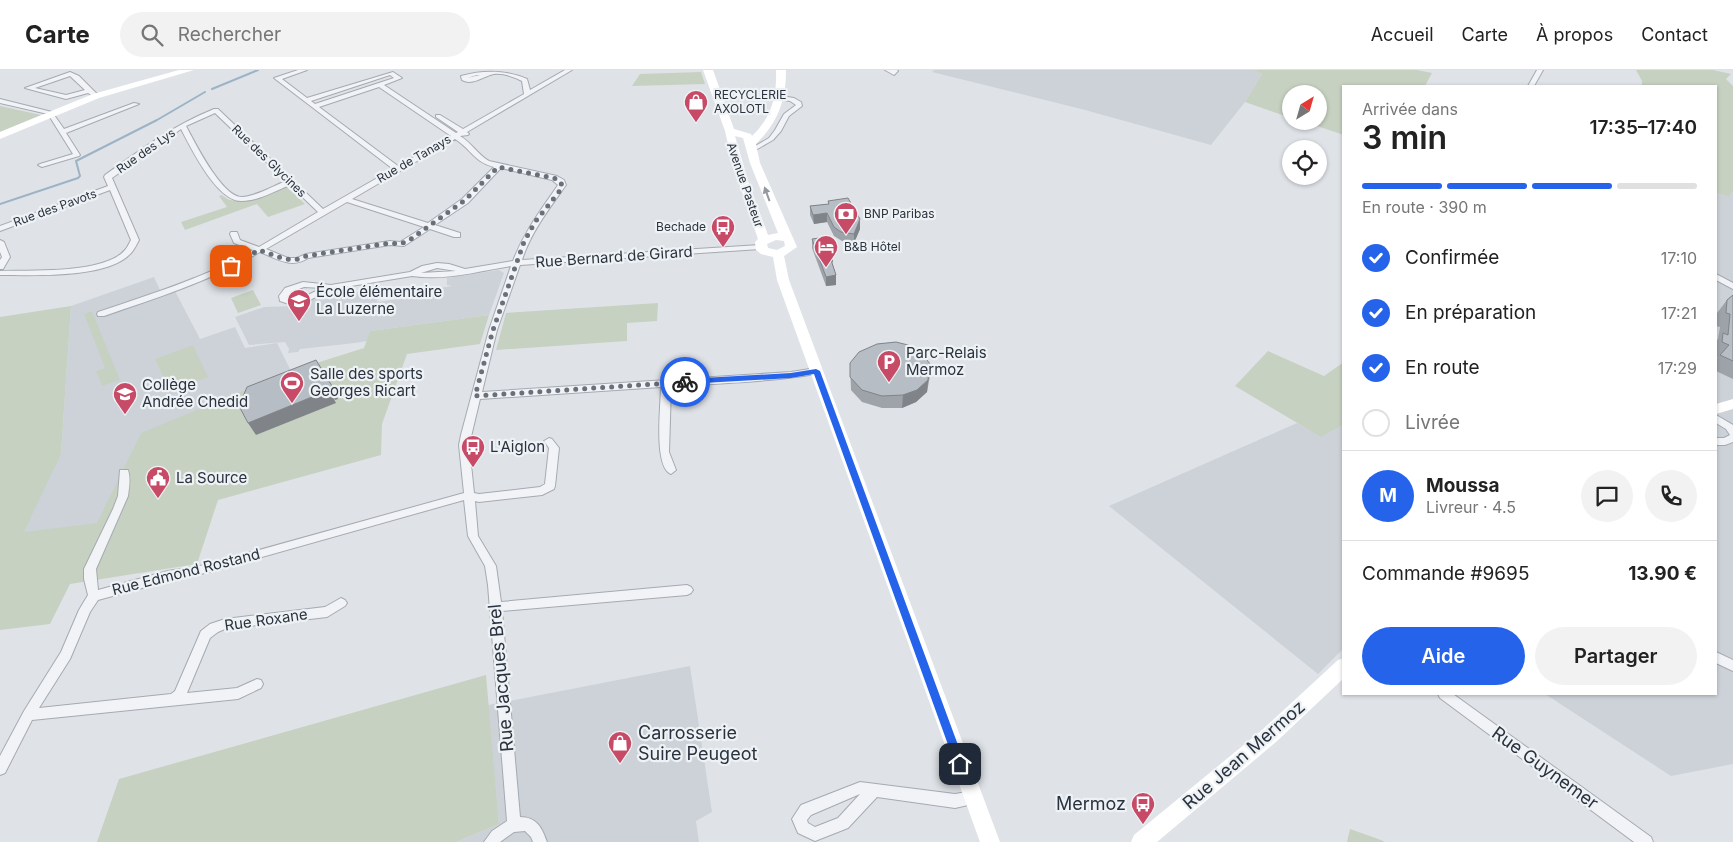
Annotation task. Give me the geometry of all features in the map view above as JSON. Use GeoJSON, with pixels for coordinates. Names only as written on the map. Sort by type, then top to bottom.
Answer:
{"type":"FeatureCollection","features":[{"type":"Feature","properties":{"kind":"main road"},"geometry":{"type":"LineString","coordinates":[[52,115],[174,72],[189,70]]}},
{"type":"Feature","properties":{"kind":"main road","name":"Avenue Pasteur"},"geometry":{"type":"LineString","coordinates":[[708,70],[730,131],[728,136],[762,244],[768,253],[778,254]]}},
{"type":"Feature","properties":{"kind":"main road"},"geometry":{"type":"LineString","coordinates":[[733,148],[741,153],[752,146],[771,122],[783,88],[781,70]]}},
{"type":"Feature","properties":{"kind":"main road"},"geometry":{"type":"LineString","coordinates":[[0,138],[52,115],[92,94],[132,86]]}},
{"type":"Feature","properties":{"kind":"main road","name":"Avenue Pasteur"},"geometry":{"type":"LineString","coordinates":[[730,131],[743,134],[752,146],[767,194],[786,238]]}},
{"type":"Feature","properties":{"kind":"main road"},"geometry":{"type":"LineString","coordinates":[[743,134],[763,132]]}},
{"type":"Feature","properties":{"kind":"main road","name":"Avenue Pasteur"},"geometry":{"type":"LineString","coordinates":[[762,244],[775,236],[786,238]]}},
{"type":"Feature","properties":{"kind":"main road"},"geometry":{"type":"LineString","coordinates":[[786,238],[791,242],[791,247],[785,252],[778,254],[783,280],[972,798],[990,842]]}},
{"type":"Feature","properties":{"kind":"main road"},"geometry":{"type":"LineString","coordinates":[[1717,414],[1733,404]]}},
{"type":"Feature","properties":{"kind":"main road","name":"Rue Jean Mermoz"},"geometry":{"type":"LineString","coordinates":[[1141,842],[1269,736],[1342,668]]}},
{"type":"Feature","properties":{"kind":"street"},"geometry":{"type":"LineString","coordinates":[[304,70],[277,78],[397,169]]}},
{"type":"Feature","properties":{"kind":"street","name":"Rue de Tanays"},"geometry":{"type":"LineString","coordinates":[[101,314],[216,273],[570,70]]}},
{"type":"Feature","properties":{"kind":"street"},"geometry":{"type":"LineString","coordinates":[[1532,85],[1540,70]]}},
{"type":"Feature","properties":{"kind":"street"},"geometry":{"type":"LineString","coordinates":[[306,100],[389,71],[400,78],[314,106]]}},
{"type":"Feature","properties":{"kind":"street"},"geometry":{"type":"LineString","coordinates":[[494,72],[523,78],[527,94]]}},
{"type":"Feature","properties":{"kind":"street"},"geometry":{"type":"LineString","coordinates":[[70,74],[74,75],[92,94],[66,97],[28,88],[70,74]]}},
{"type":"Feature","properties":{"kind":"street"},"geometry":{"type":"LineString","coordinates":[[331,287],[308,284],[297,286],[288,290],[283,296],[289,302],[299,302],[331,287],[412,274],[419,275],[516,263],[524,242],[535,222],[562,188],[561,182],[554,178],[498,167],[487,163],[476,154],[459,134],[388,82]]}},
{"type":"Feature","properties":{"kind":"street"},"geometry":{"type":"LineString","coordinates":[[380,85],[459,134]]}},
{"type":"Feature","properties":{"kind":"street"},"geometry":{"type":"LineString","coordinates":[[752,146],[771,139],[788,113],[799,106],[799,103],[792,99],[781,98]]}},
{"type":"Feature","properties":{"kind":"street"},"geometry":{"type":"LineString","coordinates":[[0,101],[52,115],[77,155],[42,165]]}},
{"type":"Feature","properties":{"kind":"street"},"geometry":{"type":"LineString","coordinates":[[63,132],[136,104]]}},
{"type":"Feature","properties":{"kind":"street","name":"Rue des Lys"},"geometry":{"type":"LineString","coordinates":[[0,273],[82,270],[106,265],[127,254],[135,240],[108,177],[159,139],[216,110]]}},
{"type":"Feature","properties":{"kind":"street","name":"Rue des Glycines"},"geometry":{"type":"LineString","coordinates":[[216,110],[323,213]]}},
{"type":"Feature","properties":{"kind":"street"},"geometry":{"type":"LineString","coordinates":[[182,126],[204,165],[232,196],[239,199],[249,197],[291,182]]}},
{"type":"Feature","properties":{"kind":"street"},"geometry":{"type":"LineString","coordinates":[[234,234],[237,241],[287,260],[298,261],[306,256],[390,243],[401,244],[465,200],[498,167]]}},
{"type":"Feature","properties":{"kind":"street","name":"Rue des Pavots"},"geometry":{"type":"LineString","coordinates":[[0,229],[112,188]]}},
{"type":"Feature","properties":{"kind":"street"},"geometry":{"type":"LineString","coordinates":[[346,199],[457,236]]}},
{"type":"Feature","properties":{"kind":"street","name":"Rue des Pavots"},"geometry":{"type":"LineString","coordinates":[[0,242],[6,257],[0,267]]}},
{"type":"Feature","properties":{"kind":"street","name":"Rue Bernard de Girard"},"geometry":{"type":"LineString","coordinates":[[473,536],[464,445],[493,330],[516,263],[762,244]]}},
{"type":"Feature","properties":{"kind":"street"},"geometry":{"type":"LineString","coordinates":[[1717,277],[1733,287],[1717,282]]}},
{"type":"Feature","properties":{"kind":"street"},"geometry":{"type":"LineString","coordinates":[[475,396],[791,375],[816,371]]}},
{"type":"Feature","properties":{"kind":"street"},"geometry":{"type":"LineString","coordinates":[[666,383],[664,452],[671,470]]}},
{"type":"Feature","properties":{"kind":"street"},"geometry":{"type":"LineString","coordinates":[[1717,414],[1732,430]]}},
{"type":"Feature","properties":{"kind":"street"},"geometry":{"type":"LineString","coordinates":[[1717,442],[1725,442],[1733,438]]}},
{"type":"Feature","properties":{"kind":"street","name":"Rue Edmond Rostand"},"geometry":{"type":"LineString","coordinates":[[0,769],[28,715],[66,655],[85,610],[94,596],[168,576],[205,569],[469,495],[479,498],[542,491],[550,486],[554,448],[549,441]]}},
{"type":"Feature","properties":{"kind":"street"},"geometry":{"type":"LineString","coordinates":[[1717,442],[1733,447]]}},
{"type":"Feature","properties":{"kind":"street"},"geometry":{"type":"LineString","coordinates":[[94,596],[89,571],[120,503],[125,479],[124,473]]}},
{"type":"Feature","properties":{"kind":"street","name":"Rue Jacques Brel"},"geometry":{"type":"LineString","coordinates":[[473,536],[490,566],[494,585],[514,824]]}},
{"type":"Feature","properties":{"kind":"street"},"geometry":{"type":"LineString","coordinates":[[495,607],[687,590]]}},
{"type":"Feature","properties":{"kind":"street","name":"Rue Roxane"},"geometry":{"type":"LineString","coordinates":[[172,701],[180,695],[205,635],[214,628],[226,624],[327,612],[341,602]]}},
{"type":"Feature","properties":{"kind":"street"},"geometry":{"type":"LineString","coordinates":[[1717,658],[1733,666]]}},
{"type":"Feature","properties":{"kind":"street"},"geometry":{"type":"LineString","coordinates":[[28,715],[238,693],[257,684]]}},
{"type":"Feature","properties":{"kind":"street","name":"Rue Guynemer"},"geometry":{"type":"LineString","coordinates":[[1445,695],[1646,842]]}},
{"type":"Feature","properties":{"kind":"street"},"geometry":{"type":"LineString","coordinates":[[874,790],[843,823],[815,834],[803,828],[799,819],[806,810],[860,788],[955,801],[972,798]]}},
{"type":"Feature","properties":{"kind":"street"},"geometry":{"type":"LineString","coordinates":[[491,842],[498,834],[514,824],[522,824],[534,829],[540,842]]}},
{"type":"Feature","properties":{"kind":"shaded area"},"geometry":{"type":"Polygon","coordinates":[[[934,70],[1253,70],[1262,74],[1245,102],[1211,145],[1085,110],[932,72],[934,70]]]}},
{"type":"Feature","properties":{"kind":"shaded area"},"geometry":{"type":"Polygon","coordinates":[[[1733,191],[1733,764],[1671,776],[1547,695],[1717,695],[1717,193],[1729,197],[1733,191]]]}},
{"type":"Feature","properties":{"kind":"shaded area"},"geometry":{"type":"Polygon","coordinates":[[[499,270],[504,273],[489,315],[370,331],[367,341],[300,349],[298,352],[288,353],[289,349],[285,342],[249,345],[235,317],[264,307],[293,306],[318,298],[369,290],[368,294],[379,293],[377,302],[441,293],[440,288],[452,286],[447,285],[447,278],[499,270]]]}},
{"type":"Feature","properties":{"kind":"shaded area","name":"Collège Andrée Chedid"},"geometry":{"type":"Polygon","coordinates":[[[154,277],[160,290],[193,277],[198,280],[175,291],[200,339],[235,327],[245,348],[277,343],[291,371],[230,397],[100,526],[17,535],[61,454],[71,306],[154,277]]]}},
{"type":"Feature","properties":{"kind":"shaded area"},"geometry":{"type":"Polygon","coordinates":[[[1297,423],[1321,436],[1342,425],[1342,650],[1318,674],[1109,506],[1297,423]]]}},
{"type":"Feature","properties":{"kind":"shaded area"},"geometry":{"type":"Polygon","coordinates":[[[690,666],[712,812],[696,821],[699,842],[456,842],[499,824],[488,705],[690,666]]]}},
{"type":"Feature","properties":{"kind":"green space"},"geometry":{"type":"Polygon","coordinates":[[[1253,70],[1417,70],[1432,73],[1426,85],[1342,85],[1342,134],[1328,130],[1328,85],[1282,85],[1282,115],[1245,102],[1262,74],[1253,70]]]}},
{"type":"Feature","properties":{"kind":"green space"},"geometry":{"type":"Polygon","coordinates":[[[1636,70],[1713,70],[1731,74],[1726,79],[1733,86],[1733,191],[1729,197],[1717,193],[1717,85],[1642,85],[1636,70]]]}},
{"type":"Feature","properties":{"kind":"green space"},"geometry":{"type":"Polygon","coordinates":[[[701,72],[705,84],[632,86],[640,74],[701,72]]]}},
{"type":"Feature","properties":{"kind":"green space"},"geometry":{"type":"Polygon","coordinates":[[[0,106],[41,115],[0,132],[0,106]]]}},
{"type":"Feature","properties":{"kind":"green space"},"geometry":{"type":"Polygon","coordinates":[[[287,187],[305,204],[268,217],[257,204],[185,230],[181,222],[227,207],[219,196],[222,195],[236,201],[245,201],[287,187]]]}},
{"type":"Feature","properties":{"kind":"green space"},"geometry":{"type":"Polygon","coordinates":[[[253,290],[261,305],[238,313],[231,298],[253,290]]]}},
{"type":"Feature","properties":{"kind":"green space"},"geometry":{"type":"Polygon","coordinates":[[[658,303],[657,321],[627,323],[627,341],[496,350],[506,313],[658,303]]]}},
{"type":"Feature","properties":{"kind":"green space"},"geometry":{"type":"Polygon","coordinates":[[[71,306],[61,454],[24,532],[97,523],[141,433],[291,371],[364,348],[370,331],[489,315],[480,344],[407,354],[382,424],[381,455],[218,500],[197,564],[70,584],[50,624],[0,630],[0,317],[71,306]]]}},
{"type":"Feature","properties":{"kind":"green space"},"geometry":{"type":"Polygon","coordinates":[[[92,311],[120,380],[102,386],[96,371],[105,368],[84,314],[92,311]]]}},
{"type":"Feature","properties":{"kind":"green space"},"geometry":{"type":"Polygon","coordinates":[[[193,345],[208,377],[170,391],[155,359],[193,345]]]}},
{"type":"Feature","properties":{"kind":"green space"},"geometry":{"type":"Polygon","coordinates":[[[1268,351],[1324,376],[1342,363],[1342,425],[1321,437],[1235,386],[1268,351]]]}},
{"type":"Feature","properties":{"kind":"green space"},"geometry":{"type":"Polygon","coordinates":[[[486,675],[499,824],[456,842],[97,842],[119,779],[486,675]]]}},
{"type":"Feature","properties":{"kind":"green space"},"geometry":{"type":"Polygon","coordinates":[[[1350,829],[1381,840],[1385,842],[1347,842],[1350,829]]]}},
{"type":"Feature","properties":{"kind":"building"},"geometry":{"type":"Polygon","coordinates":[[[848,198],[860,219],[854,234],[841,232],[834,227],[827,213],[813,215],[810,206],[829,204],[828,201],[848,198]]]}},
{"type":"Feature","properties":{"kind":"building"},"geometry":{"type":"Polygon","coordinates":[[[826,237],[832,253],[829,254],[836,275],[826,277],[812,239],[826,237]]]}},
{"type":"Feature","properties":{"kind":"building"},"geometry":{"type":"Polygon","coordinates":[[[1733,295],[1733,361],[1720,355],[1729,345],[1722,342],[1723,333],[1728,335],[1730,314],[1726,313],[1727,300],[1733,295]]]}},
{"type":"Feature","properties":{"kind":"building","name":"Parc-Relais Mermoz"},"geometry":{"type":"Polygon","coordinates":[[[896,342],[908,345],[921,352],[930,364],[928,380],[917,390],[903,395],[882,396],[862,390],[850,377],[850,363],[859,352],[877,344],[896,342]]]}},
{"type":"Feature","properties":{"kind":"building"},"geometry":{"type":"Polygon","coordinates":[[[316,360],[332,386],[328,388],[329,390],[248,423],[239,406],[247,387],[316,360]]]}},
{"type":"Feature","properties":{"kind":"waterway"},"geometry":{"type":"LineString","coordinates":[[212,89],[258,70]]}},
{"type":"Feature","properties":{"kind":"waterway"},"geometry":{"type":"LineString","coordinates":[[0,204],[78,178],[80,176],[76,161],[157,120],[205,92]]}},
{"type":"Feature","properties":{"kind":"way so far"},"geometry":{"type":"LineString","coordinates":[[231,266],[259,250],[287,260],[298,261],[306,256],[390,243],[401,244],[453,210],[498,167],[554,178],[561,182],[562,188],[535,222],[524,242],[493,330],[475,396],[685,382]]}},
{"type":"Feature","properties":{"kind":"place","name":"RECYCLERIE AXOLOTL"},"geometry":{"type":"Point","coordinates":[696,123]}},
{"type":"Feature","properties":{"kind":"place","name":"BNP Paribas"},"geometry":{"type":"Point","coordinates":[846,235]}},
{"type":"Feature","properties":{"kind":"place","name":"Bechade"},"geometry":{"type":"Point","coordinates":[723,248]}},
{"type":"Feature","properties":{"kind":"place","name":"B&B Hôtel"},"geometry":{"type":"Point","coordinates":[826,268]}},
{"type":"Feature","properties":{"kind":"place","name":"École élémentaire La Luzerne"},"geometry":{"type":"Point","coordinates":[299,322]}},
{"type":"Feature","properties":{"kind":"place","name":"Parc-Relais Mermoz"},"geometry":{"type":"Point","coordinates":[889,383]}},
{"type":"Feature","properties":{"kind":"place","name":"Salle des sports Georges Ricart"},"geometry":{"type":"Point","coordinates":[292,404]}},
{"type":"Feature","properties":{"kind":"place","name":"Collège Andrée Chedid"},"geometry":{"type":"Point","coordinates":[125,415]}},
{"type":"Feature","properties":{"kind":"place","name":"L'Aiglon"},"geometry":{"type":"Point","coordinates":[473,468]}},
{"type":"Feature","properties":{"kind":"place","name":"La Source"},"geometry":{"type":"Point","coordinates":[158,499]}},
{"type":"Feature","properties":{"kind":"place","name":"Carrosserie Suire Peugeot"},"geometry":{"type":"Point","coordinates":[620,764]}},
{"type":"Feature","properties":{"kind":"place","name":"Mermoz"},"geometry":{"type":"Point","coordinates":[1143,825]}},
{"type":"Feature","properties":{"kind":"route"},"geometry":{"type":"LineString","coordinates":[[685,382],[791,375],[816,371],[960,764]]}}]}
